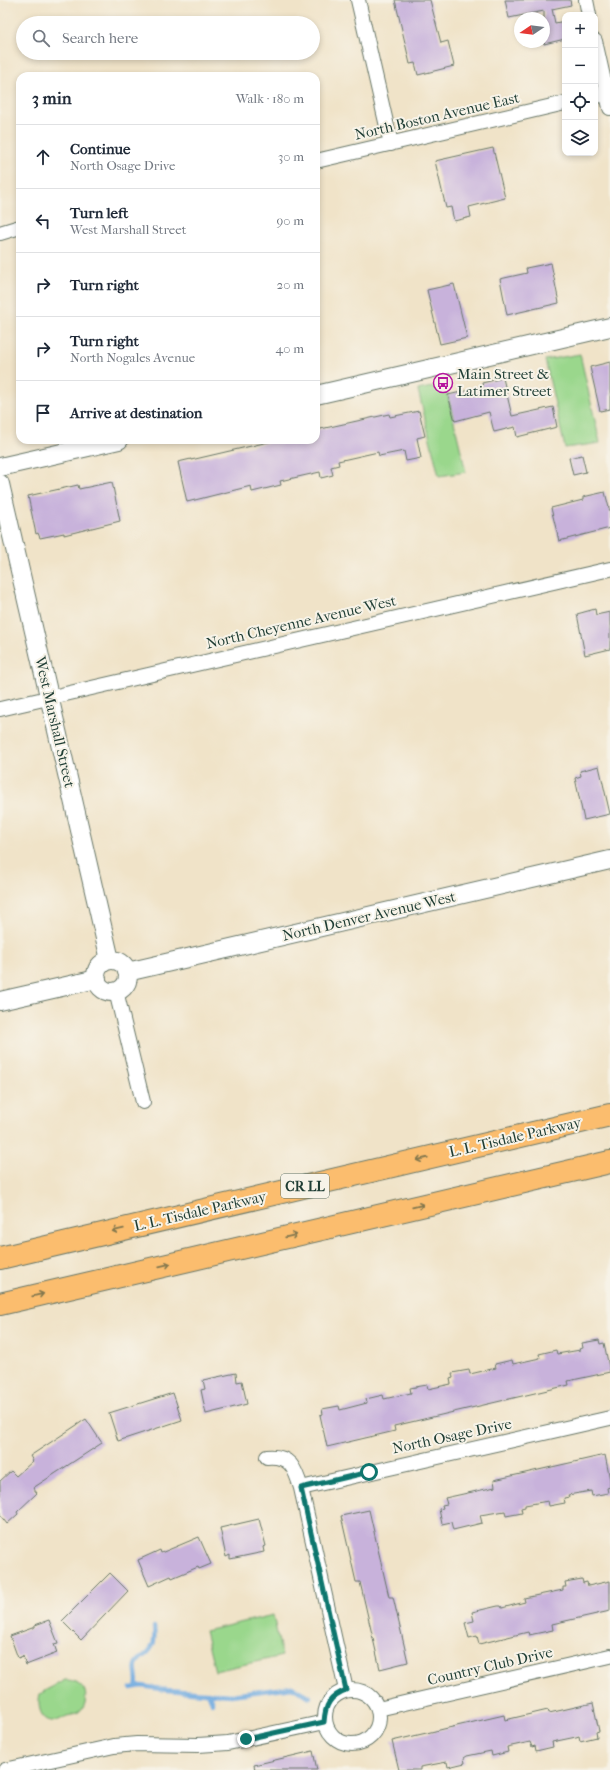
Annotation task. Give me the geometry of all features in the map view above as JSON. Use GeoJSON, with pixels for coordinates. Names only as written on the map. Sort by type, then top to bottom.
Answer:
{"type":"FeatureCollection","features":[{"type":"Feature","properties":{"kind":"highway","name":"L. L. Tisdale Parkway"},"geometry":{"type":"LineString","coordinates":[[0,1258],[610,1115]]}},
{"type":"Feature","properties":{"kind":"highway"},"geometry":{"type":"LineString","coordinates":[[0,1304],[610,1162]]}},
{"type":"Feature","properties":{"kind":"street"},"geometry":{"type":"LineString","coordinates":[[358,0],[391,144]]}},
{"type":"Feature","properties":{"kind":"street"},"geometry":{"type":"LineString","coordinates":[[586,0],[588,12]]}},
{"type":"Feature","properties":{"kind":"street"},"geometry":{"type":"LineString","coordinates":[[596,48],[601,95],[610,108]]}},
{"type":"Feature","properties":{"kind":"street","name":"North Boston Avenue East"},"geometry":{"type":"LineString","coordinates":[[320,160],[562,104]]}},
{"type":"Feature","properties":{"kind":"street"},"geometry":{"type":"LineString","coordinates":[[0,233],[16,228]]}},
{"type":"Feature","properties":{"kind":"street"},"geometry":{"type":"LineString","coordinates":[[320,394],[610,327]]}},
{"type":"Feature","properties":{"kind":"street"},"geometry":{"type":"LineString","coordinates":[[0,468],[102,444]]}},
{"type":"Feature","properties":{"kind":"street","name":"West Marshall Street"},"geometry":{"type":"LineString","coordinates":[[0,484],[110,960]]}},
{"type":"Feature","properties":{"kind":"street","name":"North Cheyenne Avenue West"},"geometry":{"type":"LineString","coordinates":[[0,709],[610,569]]}},
{"type":"Feature","properties":{"kind":"street","name":"North Denver Avenue West"},"geometry":{"type":"LineString","coordinates":[[127,972],[610,860]]}},
{"type":"Feature","properties":{"kind":"street"},"geometry":{"type":"LineString","coordinates":[[110,960],[121,963],[127,972],[127,980],[125,985],[116,991],[108,991],[103,989],[97,979],[98,969],[101,965],[110,960]]}},
{"type":"Feature","properties":{"kind":"street"},"geometry":{"type":"LineString","coordinates":[[0,1001],[97,979]]}},
{"type":"Feature","properties":{"kind":"street"},"geometry":{"type":"LineString","coordinates":[[116,991],[143,1102]]}},
{"type":"Feature","properties":{"kind":"street","name":"North Osage Drive"},"geometry":{"type":"LineString","coordinates":[[301,1488],[610,1418]]}},
{"type":"Feature","properties":{"kind":"street"},"geometry":{"type":"LineString","coordinates":[[267,1457],[278,1456],[283,1458],[290,1463],[295,1470],[301,1488],[346,1690]]}},
{"type":"Feature","properties":{"kind":"street","name":"Country Club Drive"},"geometry":{"type":"LineString","coordinates":[[378,1709],[610,1656]]}},
{"type":"Feature","properties":{"kind":"street"},"geometry":{"type":"LineString","coordinates":[[346,1690],[360,1690],[371,1697],[378,1709],[379,1720],[376,1730],[369,1739],[359,1744],[350,1745],[341,1743],[333,1738],[324,1722],[325,1711],[329,1702],[336,1694],[346,1690]]}},
{"type":"Feature","properties":{"kind":"street"},"geometry":{"type":"LineString","coordinates":[[5,1770],[114,1746],[137,1744],[198,1745],[228,1743],[324,1722]]}},
{"type":"Feature","properties":{"kind":"green space"},"geometry":{"type":"Polygon","coordinates":[[[580,354],[600,443],[565,448],[545,360],[580,354]]]}},
{"type":"Feature","properties":{"kind":"green space"},"geometry":{"type":"Polygon","coordinates":[[[445,384],[466,472],[439,476],[418,390],[445,384]]]}},
{"type":"Feature","properties":{"kind":"green space"},"geometry":{"type":"Polygon","coordinates":[[[273,1615],[282,1656],[215,1671],[205,1631],[273,1615]]]}},
{"type":"Feature","properties":{"kind":"green space"},"geometry":{"type":"Polygon","coordinates":[[[65,1680],[76,1682],[84,1689],[86,1696],[84,1706],[77,1714],[67,1716],[56,1721],[46,1719],[40,1708],[40,1694],[65,1680]]]}},
{"type":"Feature","properties":{"kind":"building"},"geometry":{"type":"Polygon","coordinates":[[[395,0],[430,0],[441,43],[448,41],[454,66],[418,75],[415,63],[410,64],[395,0]]]}},
{"type":"Feature","properties":{"kind":"building"},"geometry":{"type":"Polygon","coordinates":[[[505,0],[570,0],[571,5],[552,9],[555,23],[562,22],[562,40],[550,43],[550,12],[514,12],[514,17],[509,18],[505,0]]]}},
{"type":"Feature","properties":{"kind":"building"},"geometry":{"type":"Polygon","coordinates":[[[493,148],[505,198],[469,207],[471,217],[454,221],[451,207],[446,208],[435,161],[493,148]]]}},
{"type":"Feature","properties":{"kind":"building"},"geometry":{"type":"Polygon","coordinates":[[[551,263],[559,303],[507,315],[500,279],[527,273],[526,268],[551,263]]]}},
{"type":"Feature","properties":{"kind":"building"},"geometry":{"type":"Polygon","coordinates":[[[454,284],[467,338],[440,344],[427,290],[454,284]]]}},
{"type":"Feature","properties":{"kind":"building"},"geometry":{"type":"Polygon","coordinates":[[[610,362],[610,409],[600,411],[590,367],[610,362]]]}},
{"type":"Feature","properties":{"kind":"building"},"geometry":{"type":"Polygon","coordinates":[[[503,378],[512,416],[553,407],[557,427],[517,437],[515,427],[494,432],[489,412],[455,421],[448,395],[483,387],[482,383],[503,378]]]}},
{"type":"Feature","properties":{"kind":"building"},"geometry":{"type":"Polygon","coordinates":[[[419,411],[425,436],[417,438],[421,458],[406,461],[404,451],[379,456],[378,452],[338,461],[339,465],[331,467],[333,475],[321,478],[320,472],[280,481],[281,485],[252,492],[251,486],[187,502],[178,462],[260,444],[320,444],[320,429],[389,414],[390,417],[419,411]]]}},
{"type":"Feature","properties":{"kind":"building"},"geometry":{"type":"Polygon","coordinates":[[[582,455],[586,472],[573,475],[569,458],[582,455]]]}},
{"type":"Feature","properties":{"kind":"building"},"geometry":{"type":"Polygon","coordinates":[[[112,482],[120,521],[64,535],[64,533],[40,538],[38,533],[36,534],[28,496],[78,485],[79,489],[112,482]]]}},
{"type":"Feature","properties":{"kind":"building"},"geometry":{"type":"Polygon","coordinates":[[[605,492],[610,512],[610,528],[559,541],[551,508],[583,500],[583,497],[605,492]]]}},
{"type":"Feature","properties":{"kind":"building"},"geometry":{"type":"Polygon","coordinates":[[[595,609],[596,615],[610,612],[610,649],[585,655],[577,614],[595,609]]]}},
{"type":"Feature","properties":{"kind":"building"},"geometry":{"type":"Polygon","coordinates":[[[599,766],[610,814],[584,820],[575,778],[581,776],[580,771],[599,766]]]}},
{"type":"Feature","properties":{"kind":"building"},"geometry":{"type":"Polygon","coordinates":[[[599,1340],[600,1344],[604,1343],[610,1372],[568,1381],[569,1385],[394,1426],[395,1431],[327,1447],[320,1415],[323,1414],[322,1409],[339,1406],[340,1410],[367,1403],[366,1399],[383,1395],[384,1399],[411,1393],[410,1388],[427,1385],[428,1389],[451,1384],[450,1379],[453,1378],[452,1373],[469,1370],[470,1374],[496,1368],[495,1364],[512,1360],[513,1364],[540,1358],[539,1354],[556,1350],[557,1354],[580,1350],[579,1349],[583,1348],[582,1343],[599,1340]]]}},
{"type":"Feature","properties":{"kind":"building"},"geometry":{"type":"Polygon","coordinates":[[[236,1373],[237,1382],[242,1381],[247,1404],[206,1414],[201,1390],[205,1389],[203,1380],[236,1373]]]}},
{"type":"Feature","properties":{"kind":"building"},"geometry":{"type":"Polygon","coordinates":[[[173,1393],[182,1420],[118,1441],[109,1413],[173,1393]]]}},
{"type":"Feature","properties":{"kind":"building"},"geometry":{"type":"Polygon","coordinates":[[[86,1419],[102,1443],[33,1488],[37,1493],[7,1524],[0,1515],[0,1481],[11,1471],[16,1476],[33,1461],[30,1456],[86,1419]]]}},
{"type":"Feature","properties":{"kind":"building"},"geometry":{"type":"Polygon","coordinates":[[[605,1455],[610,1480],[610,1487],[607,1488],[608,1493],[592,1496],[591,1491],[568,1495],[569,1497],[564,1498],[565,1503],[549,1506],[548,1501],[525,1505],[525,1507],[521,1508],[522,1513],[506,1516],[505,1511],[480,1515],[482,1523],[453,1530],[451,1522],[442,1524],[439,1509],[443,1508],[442,1505],[447,1504],[445,1498],[495,1487],[494,1480],[605,1455]]]}},
{"type":"Feature","properties":{"kind":"building"},"geometry":{"type":"Polygon","coordinates":[[[369,1510],[389,1597],[393,1597],[408,1662],[380,1669],[360,1582],[356,1582],[341,1516],[369,1510]]]}},
{"type":"Feature","properties":{"kind":"building"},"geometry":{"type":"Polygon","coordinates":[[[259,1519],[266,1546],[263,1547],[264,1552],[230,1559],[230,1555],[226,1557],[220,1528],[259,1519]]]}},
{"type":"Feature","properties":{"kind":"building"},"geometry":{"type":"Polygon","coordinates":[[[199,1537],[211,1564],[199,1569],[198,1567],[172,1578],[171,1576],[149,1586],[138,1560],[160,1550],[161,1553],[199,1537]]]}},
{"type":"Feature","properties":{"kind":"building"},"geometry":{"type":"Polygon","coordinates":[[[110,1573],[128,1591],[81,1640],[62,1621],[110,1573]]]}},
{"type":"Feature","properties":{"kind":"building"},"geometry":{"type":"Polygon","coordinates":[[[582,1579],[583,1583],[587,1582],[588,1586],[610,1581],[610,1611],[552,1624],[553,1630],[529,1635],[528,1632],[479,1644],[477,1636],[469,1638],[465,1623],[474,1621],[472,1612],[498,1606],[501,1606],[502,1608],[525,1602],[524,1598],[563,1590],[563,1587],[566,1587],[565,1582],[582,1579]]]}},
{"type":"Feature","properties":{"kind":"building"},"geometry":{"type":"Polygon","coordinates":[[[49,1620],[58,1643],[54,1644],[57,1653],[26,1665],[23,1656],[18,1658],[10,1636],[49,1620]]]}},
{"type":"Feature","properties":{"kind":"building"},"geometry":{"type":"Polygon","coordinates":[[[593,1703],[599,1731],[596,1732],[597,1737],[580,1741],[579,1736],[552,1742],[553,1747],[536,1751],[535,1746],[532,1747],[530,1742],[507,1747],[508,1752],[492,1756],[491,1751],[467,1756],[464,1758],[465,1763],[448,1767],[447,1762],[420,1767],[420,1770],[399,1770],[392,1741],[504,1715],[505,1720],[548,1710],[549,1713],[593,1703]]]}},
{"type":"Feature","properties":{"kind":"building"},"geometry":{"type":"Polygon","coordinates":[[[313,1751],[317,1770],[255,1770],[254,1765],[313,1751]]]}},
{"type":"Feature","properties":{"kind":"waterway"},"geometry":{"type":"LineString","coordinates":[[136,1687],[136,1665],[153,1646],[154,1627]]}},
{"type":"Feature","properties":{"kind":"waterway"},"geometry":{"type":"LineString","coordinates":[[131,1688],[142,1686],[167,1690],[231,1695],[292,1687],[310,1697]]}},
{"type":"Feature","properties":{"kind":"waterway"},"geometry":{"type":"LineString","coordinates":[[208,1693],[212,1702]]}},
{"type":"Feature","properties":{"kind":"place","name":"Main Street & Latimer Street"},"geometry":{"type":"Point","coordinates":[443,383]}},
{"type":"Feature","properties":{"kind":"route"},"geometry":{"type":"LineString","coordinates":[[246,1739],[324,1722],[325,1711],[329,1702],[336,1694],[346,1690],[301,1488],[369,1472]]}}]}
